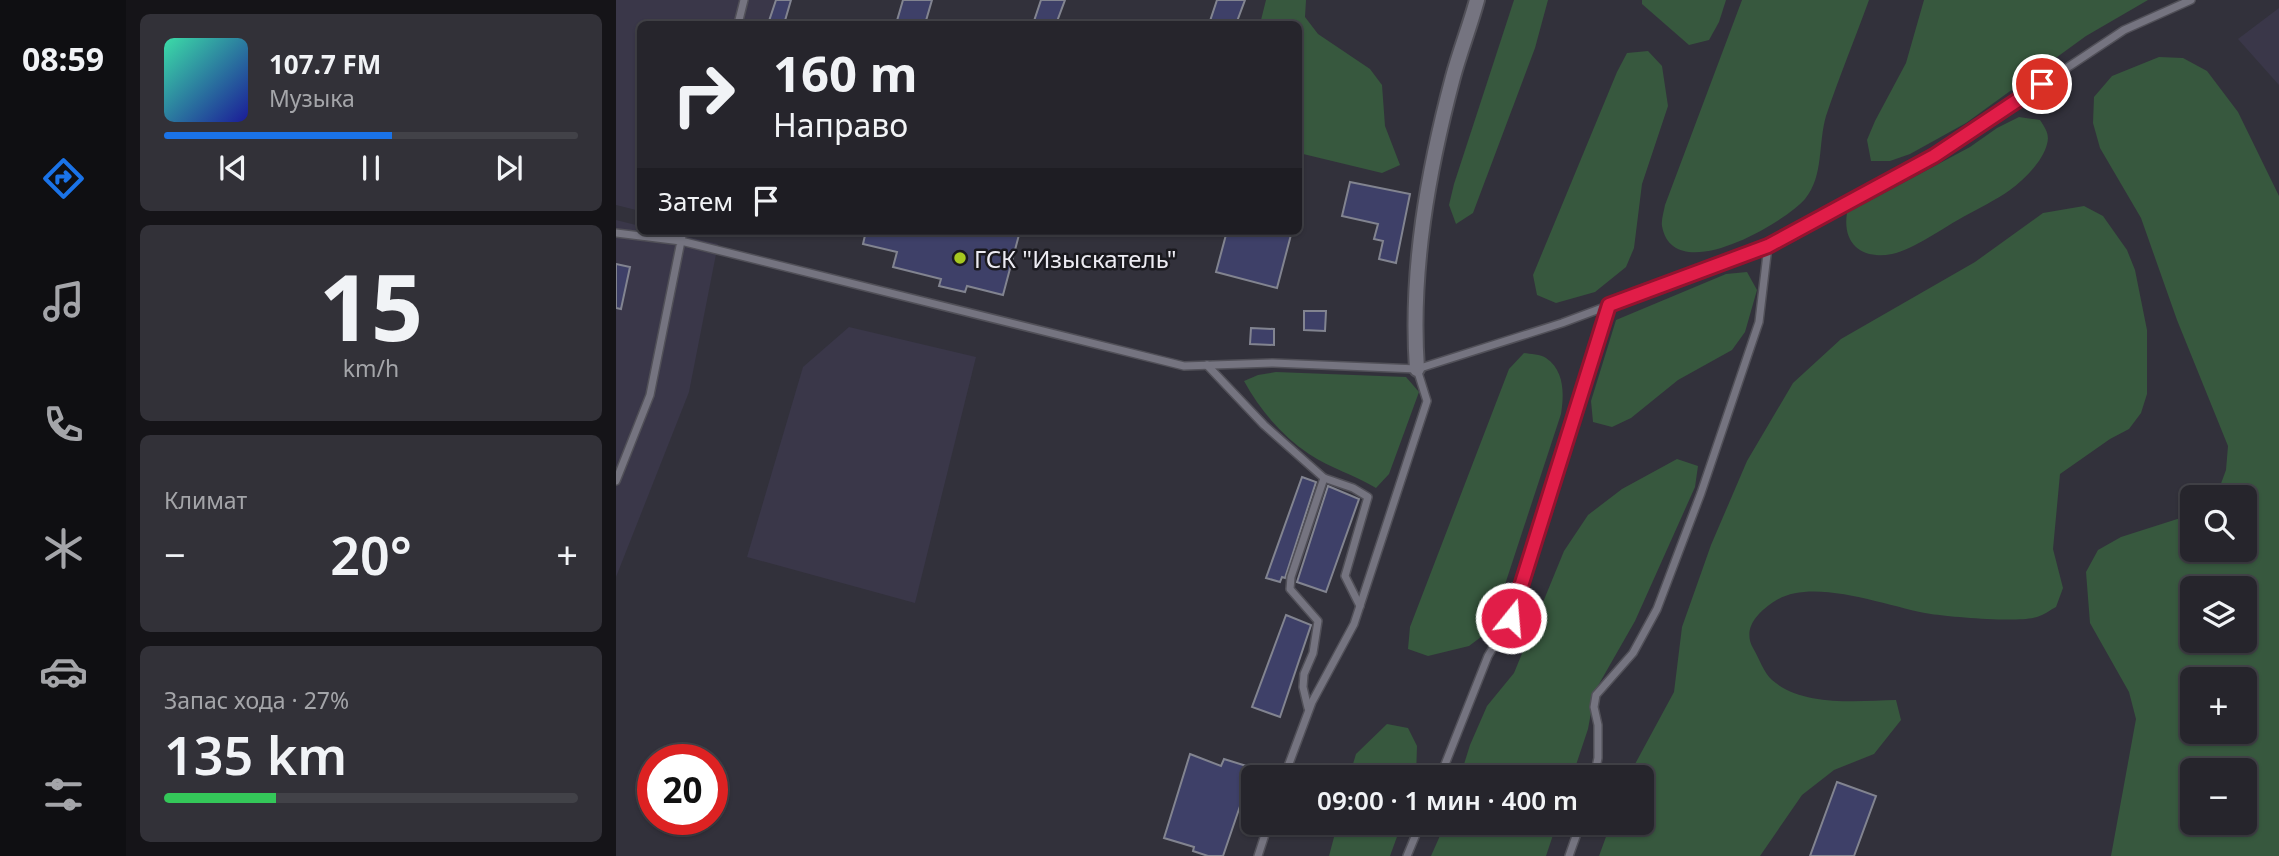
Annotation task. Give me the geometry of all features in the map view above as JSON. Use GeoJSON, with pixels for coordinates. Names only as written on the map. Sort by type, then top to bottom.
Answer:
{"type":"FeatureCollection","features":[{"type":"Feature","properties":{"kind":"street"},"geometry":{"type":"LineString","coordinates":[[1417,369],[1416,271],[1427,202],[1453,77],[1477,0]]}},
{"type":"Feature","properties":{"kind":"lane"},"geometry":{"type":"LineString","coordinates":[[739,21],[744,0]]}},
{"type":"Feature","properties":{"kind":"lane"},"geometry":{"type":"LineString","coordinates":[[616,233],[681,241],[1184,366],[1273,363],[1417,369],[1562,323],[1768,246],[1934,156],[2124,30],[2191,0]]}},
{"type":"Feature","properties":{"kind":"lane"},"geometry":{"type":"LineString","coordinates":[[616,481],[650,395],[682,235]]}},
{"type":"Feature","properties":{"kind":"lane"},"geometry":{"type":"LineString","coordinates":[[1597,765],[1596,695],[1633,653],[1657,610],[1701,493],[1759,322],[1768,246]]}},
{"type":"Feature","properties":{"kind":"lane"},"geometry":{"type":"LineString","coordinates":[[1445,765],[1488,656],[1511,618],[1609,305]]}},
{"type":"Feature","properties":{"kind":"lane"},"geometry":{"type":"LineString","coordinates":[[1207,365],[1265,425],[1324,478],[1353,488],[1368,497],[1345,576],[1360,606]]}},
{"type":"Feature","properties":{"kind":"lane"},"geometry":{"type":"LineString","coordinates":[[1289,765],[1309,711],[1354,624],[1427,401],[1417,369]]}},
{"type":"Feature","properties":{"kind":"lane"},"geometry":{"type":"LineString","coordinates":[[1309,711],[1303,687],[1304,674],[1313,653],[1318,621],[1290,589],[1296,557],[1324,478]]}},
{"type":"Feature","properties":{"kind":"lane"},"geometry":{"type":"LineString","coordinates":[[1258,856],[1265,835]]}},
{"type":"Feature","properties":{"kind":"lane"},"geometry":{"type":"LineString","coordinates":[[1407,856],[1416,835]]}},
{"type":"Feature","properties":{"kind":"lane"},"geometry":{"type":"LineString","coordinates":[[1569,856],[1576,835]]}},
{"type":"Feature","properties":{"kind":"shaded area"},"geometry":{"type":"Polygon","coordinates":[[[616,0],[776,0],[770,21],[637,21],[637,210],[616,205],[616,0]]]}},
{"type":"Feature","properties":{"kind":"shaded area"},"geometry":{"type":"Polygon","coordinates":[[[2279,8],[2279,85],[2238,39],[2279,8]]]}},
{"type":"Feature","properties":{"kind":"shaded area"},"geometry":{"type":"Polygon","coordinates":[[[616,220],[637,225],[637,235],[680,235],[718,244],[689,392],[616,577],[616,220]]]}},
{"type":"Feature","properties":{"kind":"shaded area"},"geometry":{"type":"Polygon","coordinates":[[[849,327],[976,357],[915,603],[747,557],[803,367],[849,327]]]}},
{"type":"Feature","properties":{"kind":"green space"},"geometry":{"type":"Polygon","coordinates":[[[1266,0],[1306,0],[1305,17],[1318,34],[1370,69],[1382,85],[1385,126],[1400,165],[1382,173],[1302,154],[1302,21],[1261,21],[1266,0]]]}},
{"type":"Feature","properties":{"kind":"green space"},"geometry":{"type":"Polygon","coordinates":[[[1514,0],[1548,0],[1535,48],[1473,213],[1456,224],[1449,205],[1454,184],[1514,0]]]}},
{"type":"Feature","properties":{"kind":"green space"},"geometry":{"type":"Polygon","coordinates":[[[1642,0],[1726,0],[1719,22],[1709,40],[1689,45],[1642,4],[1642,0]]]}},
{"type":"Feature","properties":{"kind":"green space"},"geometry":{"type":"Polygon","coordinates":[[[1742,0],[1869,0],[1826,116],[1818,170],[1805,199],[1793,210],[1753,235],[1706,251],[1686,251],[1670,244],[1662,226],[1662,218],[1742,0]]]}},
{"type":"Feature","properties":{"kind":"green space"},"geometry":{"type":"Polygon","coordinates":[[[1924,0],[2148,0],[2086,36],[1966,123],[1910,154],[1890,161],[1871,161],[1867,140],[1906,63],[1924,0]]]}},
{"type":"Feature","properties":{"kind":"green space"},"geometry":{"type":"Polygon","coordinates":[[[1648,51],[1662,66],[1668,106],[1642,184],[1634,248],[1626,267],[1595,292],[1556,303],[1537,295],[1533,275],[1617,72],[1627,53],[1648,51]]]}},
{"type":"Feature","properties":{"kind":"green space"},"geometry":{"type":"Polygon","coordinates":[[[2159,57],[2183,58],[2207,71],[2238,112],[2279,196],[2279,856],[2111,856],[2136,719],[2129,692],[2090,623],[2086,572],[2098,550],[2121,537],[2180,518],[2180,562],[2257,562],[2257,485],[2220,485],[2226,470],[2228,446],[2177,320],[2141,218],[2100,148],[2093,123],[2094,97],[2112,76],[2159,57]]]}},
{"type":"Feature","properties":{"kind":"green space"},"geometry":{"type":"Polygon","coordinates":[[[2019,117],[2040,120],[2048,140],[2037,163],[2027,176],[2010,190],[1910,248],[1892,254],[1863,252],[1851,241],[1846,224],[1847,213],[1970,147],[1997,128],[2019,117]]]}},
{"type":"Feature","properties":{"kind":"green space"},"geometry":{"type":"Polygon","coordinates":[[[2084,206],[2103,216],[2127,250],[2135,270],[2147,330],[2147,394],[2141,413],[2129,429],[2060,474],[2053,549],[2063,588],[2056,607],[2045,614],[2028,619],[2001,619],[1931,614],[1830,592],[1791,594],[1775,601],[1753,621],[1749,634],[1753,648],[1772,680],[1799,695],[1815,698],[1848,701],[1896,700],[1901,720],[1874,754],[1834,770],[1802,795],[1760,856],[1599,856],[1607,835],[1654,835],[1654,765],[1634,765],[1674,692],[1682,627],[1711,545],[1747,461],[1793,383],[1841,339],[1975,262],[2043,213],[2084,206]]]}},
{"type":"Feature","properties":{"kind":"green space"},"geometry":{"type":"Polygon","coordinates":[[[1747,272],[1757,290],[1745,332],[1732,350],[1678,380],[1631,418],[1612,427],[1593,422],[1591,401],[1616,320],[1726,274],[1747,272]]]}},
{"type":"Feature","properties":{"kind":"green space"},"geometry":{"type":"Polygon","coordinates":[[[1524,353],[1544,357],[1557,370],[1563,391],[1562,407],[1495,615],[1485,634],[1469,646],[1428,656],[1408,649],[1410,627],[1509,369],[1524,353]]]}},
{"type":"Feature","properties":{"kind":"green space"},"geometry":{"type":"Polygon","coordinates":[[[1276,372],[1406,377],[1419,392],[1389,474],[1376,488],[1309,454],[1289,439],[1272,421],[1244,381],[1276,372]]]}},
{"type":"Feature","properties":{"kind":"green space"},"geometry":{"type":"Polygon","coordinates":[[[1677,459],[1698,466],[1695,487],[1635,621],[1595,691],[1588,729],[1576,765],[1464,765],[1487,706],[1514,673],[1564,551],[1588,515],[1622,489],[1677,459]]]}},
{"type":"Feature","properties":{"kind":"green space"},"geometry":{"type":"Polygon","coordinates":[[[1387,724],[1408,728],[1417,746],[1416,765],[1353,765],[1356,754],[1387,724]]]}},
{"type":"Feature","properties":{"kind":"green space"},"geometry":{"type":"Polygon","coordinates":[[[1335,835],[1398,835],[1390,856],[1329,856],[1335,835]]]}},
{"type":"Feature","properties":{"kind":"green space"},"geometry":{"type":"Polygon","coordinates":[[[1440,835],[1553,835],[1546,856],[1431,856],[1440,835]]]}},
{"type":"Feature","properties":{"kind":"building"},"geometry":{"type":"Polygon","coordinates":[[[776,0],[791,0],[785,21],[769,21],[776,0]]]}},
{"type":"Feature","properties":{"kind":"building"},"geometry":{"type":"Polygon","coordinates":[[[903,0],[932,0],[926,21],[897,21],[903,0]]]}},
{"type":"Feature","properties":{"kind":"building"},"geometry":{"type":"Polygon","coordinates":[[[1041,0],[1065,0],[1057,21],[1034,21],[1041,0]]]}},
{"type":"Feature","properties":{"kind":"building"},"geometry":{"type":"Polygon","coordinates":[[[1217,0],[1245,0],[1237,21],[1210,21],[1217,0]]]}},
{"type":"Feature","properties":{"kind":"building"},"geometry":{"type":"Polygon","coordinates":[[[1350,182],[1410,194],[1396,263],[1379,259],[1383,241],[1374,239],[1378,224],[1342,216],[1350,182]]]}},
{"type":"Feature","properties":{"kind":"building"},"geometry":{"type":"Polygon","coordinates":[[[865,235],[1019,235],[1003,295],[967,286],[965,292],[939,286],[941,279],[893,267],[897,252],[863,244],[865,235]]]}},
{"type":"Feature","properties":{"kind":"building"},"geometry":{"type":"Polygon","coordinates":[[[1226,235],[1291,235],[1277,288],[1216,272],[1226,235]]]}},
{"type":"Feature","properties":{"kind":"building"},"geometry":{"type":"Polygon","coordinates":[[[616,264],[630,267],[621,309],[616,308],[616,264]]]}},
{"type":"Feature","properties":{"kind":"building"},"geometry":{"type":"Polygon","coordinates":[[[1304,311],[1326,311],[1325,331],[1304,330],[1304,311]]]}},
{"type":"Feature","properties":{"kind":"building"},"geometry":{"type":"Polygon","coordinates":[[[1251,328],[1274,329],[1274,345],[1250,344],[1251,328]]]}},
{"type":"Feature","properties":{"kind":"building"},"geometry":{"type":"Polygon","coordinates":[[[1302,477],[1316,482],[1285,578],[1282,577],[1280,582],[1266,578],[1302,477]]]}},
{"type":"Feature","properties":{"kind":"building"},"geometry":{"type":"Polygon","coordinates":[[[1328,486],[1359,499],[1326,592],[1297,582],[1328,486]]]}},
{"type":"Feature","properties":{"kind":"building"},"geometry":{"type":"Polygon","coordinates":[[[1286,615],[1311,625],[1280,717],[1252,707],[1286,615]]]}},
{"type":"Feature","properties":{"kind":"building"},"geometry":{"type":"Polygon","coordinates":[[[1190,754],[1221,766],[1224,759],[1243,765],[1241,765],[1241,803],[1223,856],[1208,856],[1193,851],[1194,847],[1164,838],[1190,754]]]}},
{"type":"Feature","properties":{"kind":"building"},"geometry":{"type":"Polygon","coordinates":[[[1837,782],[1876,796],[1854,856],[1810,856],[1837,782]]]}},
{"type":"Feature","properties":{"kind":"place","name":"ГСК \"Изыскатель\""},"geometry":{"type":"Point","coordinates":[960,258]}},
{"type":"Feature","properties":{"kind":"route"},"geometry":{"type":"LineString","coordinates":[[1511,618],[1609,305],[1768,246],[1934,156],[2042,84]]}}]}
